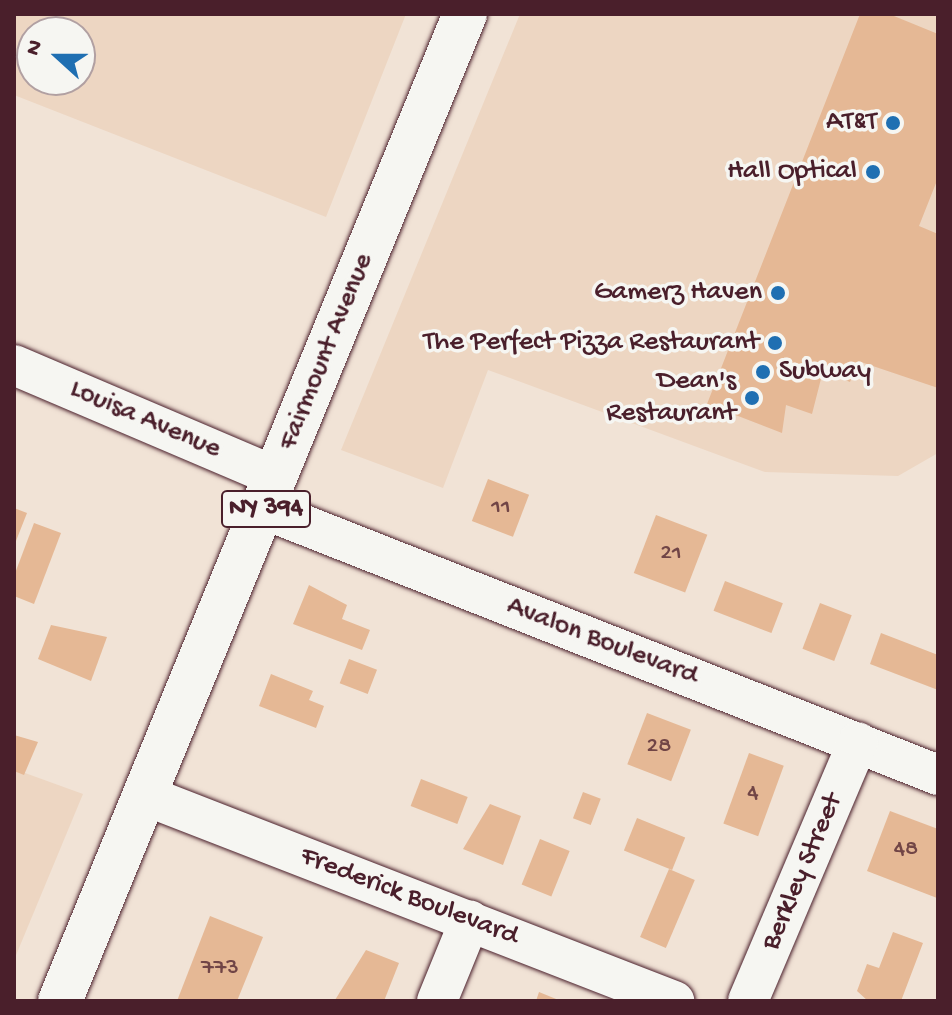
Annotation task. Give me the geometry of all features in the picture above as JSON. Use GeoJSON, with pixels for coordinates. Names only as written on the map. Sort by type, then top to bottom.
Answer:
{"type":"FeatureCollection","features":[{"type":"Feature","properties":{"kind":"main road","name":"Fairmount Avenue"},"geometry":{"type":"LineString","coordinates":[[60,1001],[271,494],[465,14]]}},
{"type":"Feature","properties":{"kind":"street","name":"Louisa Avenue"},"geometry":{"type":"LineString","coordinates":[[14,365],[271,494]]}},
{"type":"Feature","properties":{"kind":"street","name":"Avalon Boulevard"},"geometry":{"type":"LineString","coordinates":[[271,494],[938,775]]}},
{"type":"Feature","properties":{"kind":"street","name":"Berkley Street"},"geometry":{"type":"LineString","coordinates":[[748,1001],[858,742]]}},
{"type":"Feature","properties":{"kind":"street","name":"Frederick Boulevard"},"geometry":{"type":"LineString","coordinates":[[144,795],[674,1001]]}},
{"type":"Feature","properties":{"kind":"street"},"geometry":{"type":"LineString","coordinates":[[437,1001],[470,920]]}},
{"type":"Feature","properties":{"kind":"shaded area"},"geometry":{"type":"Polygon","coordinates":[[[14,14],[406,14],[326,217],[17,96],[96,96],[96,16],[16,16],[16,96],[14,14]]]}},
{"type":"Feature","properties":{"kind":"shaded area"},"geometry":{"type":"Polygon","coordinates":[[[520,14],[938,14],[938,453],[898,476],[765,472],[488,370],[443,488],[341,450],[520,14]]]}},
{"type":"Feature","properties":{"kind":"shaded area"},"geometry":{"type":"Polygon","coordinates":[[[14,769],[83,794],[14,960],[14,769]]]}},
{"type":"Feature","properties":{"kind":"building"},"geometry":{"type":"Polygon","coordinates":[[[860,14],[889,14],[938,34],[938,178],[919,226],[938,234],[938,388],[858,361],[850,382],[823,371],[812,414],[786,405],[782,433],[707,404],[860,14]]]}},
{"type":"Feature","properties":{"kind":"building"},"geometry":{"type":"Polygon","coordinates":[[[488,479],[529,495],[513,537],[472,521],[488,479]]]}},
{"type":"Feature","properties":{"kind":"building"},"geometry":{"type":"Polygon","coordinates":[[[14,508],[27,513],[14,546],[14,508]]]}},
{"type":"Feature","properties":{"kind":"building"},"geometry":{"type":"Polygon","coordinates":[[[656,515],[707,535],[685,593],[634,573],[656,515]]]}},
{"type":"Feature","properties":{"kind":"building"},"geometry":{"type":"Polygon","coordinates":[[[34,523],[61,533],[34,604],[14,596],[14,576],[34,523]]]}},
{"type":"Feature","properties":{"kind":"building"},"geometry":{"type":"Polygon","coordinates":[[[725,581],[783,603],[771,633],[714,611],[725,581]]]}},
{"type":"Feature","properties":{"kind":"building"},"geometry":{"type":"Polygon","coordinates":[[[309,585],[347,605],[342,619],[370,630],[362,650],[293,624],[309,585]]]}},
{"type":"Feature","properties":{"kind":"building"},"geometry":{"type":"Polygon","coordinates":[[[820,603],[852,615],[834,661],[802,649],[820,603]]]}},
{"type":"Feature","properties":{"kind":"building"},"geometry":{"type":"Polygon","coordinates":[[[51,625],[107,637],[91,681],[38,659],[51,625]]]}},
{"type":"Feature","properties":{"kind":"building"},"geometry":{"type":"Polygon","coordinates":[[[881,633],[938,655],[938,690],[870,664],[881,633]]]}},
{"type":"Feature","properties":{"kind":"building"},"geometry":{"type":"Polygon","coordinates":[[[349,659],[377,670],[368,694],[340,683],[349,659]]]}},
{"type":"Feature","properties":{"kind":"building"},"geometry":{"type":"Polygon","coordinates":[[[271,674],[313,691],[309,700],[324,706],[316,728],[259,706],[271,674]]]}},
{"type":"Feature","properties":{"kind":"building"},"geometry":{"type":"Polygon","coordinates":[[[647,713],[691,730],[671,781],[627,764],[647,713]]]}},
{"type":"Feature","properties":{"kind":"building"},"geometry":{"type":"Polygon","coordinates":[[[14,735],[38,742],[24,775],[14,771],[14,735]]]}},
{"type":"Feature","properties":{"kind":"building"},"geometry":{"type":"Polygon","coordinates":[[[749,753],[784,766],[758,836],[723,823],[749,753]]]}},
{"type":"Feature","properties":{"kind":"building"},"geometry":{"type":"Polygon","coordinates":[[[421,779],[468,797],[457,824],[411,806],[421,779]]]}},
{"type":"Feature","properties":{"kind":"building"},"geometry":{"type":"Polygon","coordinates":[[[583,792],[601,799],[591,825],[573,818],[583,792]]]}},
{"type":"Feature","properties":{"kind":"building"},"geometry":{"type":"Polygon","coordinates":[[[490,804],[521,816],[503,865],[463,849],[490,804]]]}},
{"type":"Feature","properties":{"kind":"building"},"geometry":{"type":"Polygon","coordinates":[[[890,811],[938,829],[937,898],[867,871],[890,811]]]}},
{"type":"Feature","properties":{"kind":"building"},"geometry":{"type":"Polygon","coordinates":[[[637,818],[685,837],[672,870],[624,850],[637,818]]]}},
{"type":"Feature","properties":{"kind":"building"},"geometry":{"type":"Polygon","coordinates":[[[540,839],[570,851],[551,896],[522,884],[540,839]]]}},
{"type":"Feature","properties":{"kind":"building"},"geometry":{"type":"Polygon","coordinates":[[[669,869],[695,880],[666,948],[640,937],[669,869]]]}},
{"type":"Feature","properties":{"kind":"building"},"geometry":{"type":"Polygon","coordinates":[[[210,916],[263,937],[237,1001],[177,1001],[210,916]]]}},
{"type":"Feature","properties":{"kind":"building"},"geometry":{"type":"Polygon","coordinates":[[[893,932],[923,943],[901,1001],[868,1001],[857,991],[867,964],[879,968],[893,932]]]}},
{"type":"Feature","properties":{"kind":"building"},"geometry":{"type":"Polygon","coordinates":[[[366,950],[399,963],[384,1001],[335,1000],[366,950]]]}},
{"type":"Feature","properties":{"kind":"building"},"geometry":{"type":"Polygon","coordinates":[[[539,992],[561,1001],[536,1001],[539,992]]]}},
{"type":"Feature","properties":{"kind":"place","name":"AT&T"},"geometry":{"type":"Point","coordinates":[893,123]}},
{"type":"Feature","properties":{"kind":"place","name":"Hall Optical"},"geometry":{"type":"Point","coordinates":[873,172]}},
{"type":"Feature","properties":{"kind":"place","name":"Gamerz Haven"},"geometry":{"type":"Point","coordinates":[778,293]}},
{"type":"Feature","properties":{"kind":"place","name":"The Perfect Pizza Restaurant"},"geometry":{"type":"Point","coordinates":[775,343]}},
{"type":"Feature","properties":{"kind":"place","name":"Subway"},"geometry":{"type":"Point","coordinates":[763,372]}},
{"type":"Feature","properties":{"kind":"place","name":"Dean's Restaurant"},"geometry":{"type":"Point","coordinates":[752,398]}}]}
